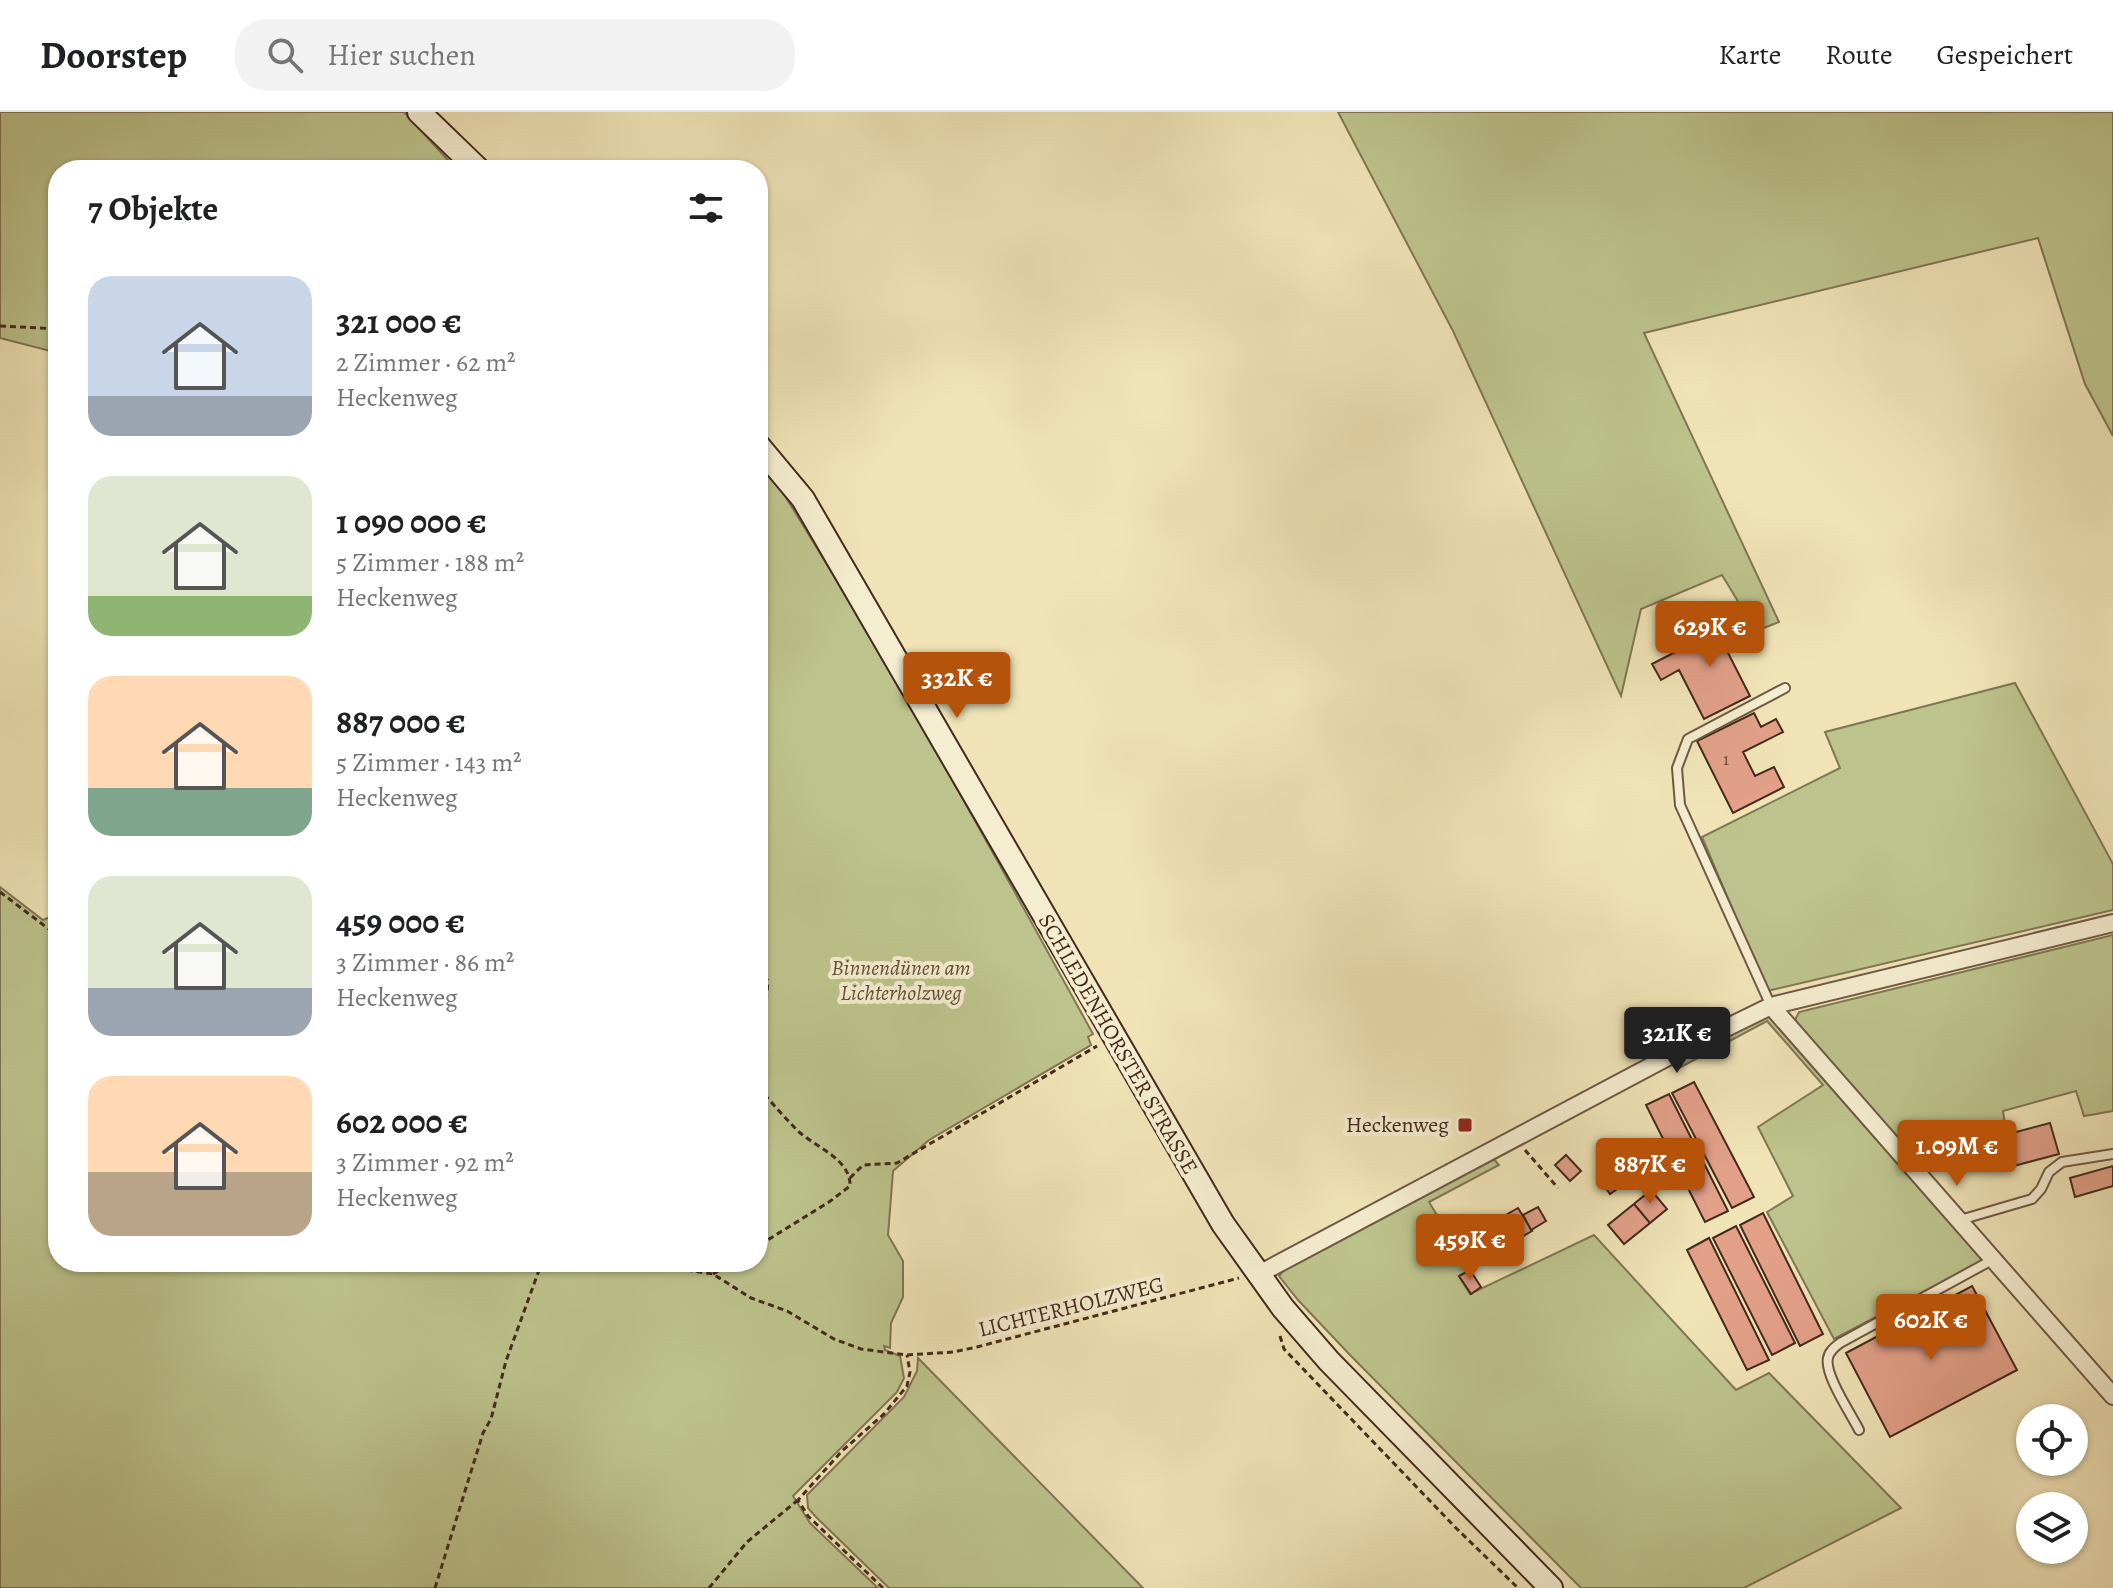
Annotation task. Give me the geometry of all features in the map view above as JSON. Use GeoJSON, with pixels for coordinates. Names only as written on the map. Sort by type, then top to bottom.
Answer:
{"type":"FeatureCollection","features":[{"type":"Feature","properties":{"kind":"street"},"geometry":{"type":"LineString","coordinates":[[419,112],[469,160]]}},
{"type":"Feature","properties":{"kind":"street","name":"SCHLEDENHORSTER STRASSE"},"geometry":{"type":"LineString","coordinates":[[768,457],[803,499],[1223,1224],[1249,1276],[1551,1588]]}},
{"type":"Feature","properties":{"kind":"street"},"geometry":{"type":"LineString","coordinates":[[1249,1276],[1771,1006],[2113,923]]}},
{"type":"Feature","properties":{"kind":"street"},"geometry":{"type":"LineString","coordinates":[[1771,1006],[2113,1396]]}},
{"type":"Feature","properties":{"kind":"lane"},"geometry":{"type":"LineString","coordinates":[[1771,1006],[1680,805],[1677,768],[1688,739],[1785,688]]}},
{"type":"Feature","properties":{"kind":"lane"},"geometry":{"type":"LineString","coordinates":[[1959,1220],[2032,1199],[2053,1167],[2062,1162],[2113,1154]]}},
{"type":"Feature","properties":{"kind":"lane"},"geometry":{"type":"LineString","coordinates":[[1859,1430],[1829,1371],[1827,1360],[1830,1351],[1993,1259]]}},
{"type":"Feature","properties":{"kind":"path"},"geometry":{"type":"LineString","coordinates":[[0,326],[48,328]]}},
{"type":"Feature","properties":{"kind":"path"},"geometry":{"type":"LineString","coordinates":[[0,892],[48,928]]}},
{"type":"Feature","properties":{"kind":"path"},"geometry":{"type":"LineString","coordinates":[[850,1178],[863,1165],[897,1163],[1112,1034]]}},
{"type":"Feature","properties":{"kind":"path"},"geometry":{"type":"LineString","coordinates":[[768,1098],[801,1133],[834,1156],[850,1178],[850,1186],[829,1202],[768,1240]]}},
{"type":"Feature","properties":{"kind":"path"},"geometry":{"type":"LineString","coordinates":[[1515,1138],[1558,1188]]}},
{"type":"Feature","properties":{"kind":"path"},"geometry":{"type":"LineString","coordinates":[[435,1588],[483,1433],[491,1419],[506,1361],[538,1272]]}},
{"type":"Feature","properties":{"kind":"path","name":"LICHTERHOLZWEG"},"geometry":{"type":"LineString","coordinates":[[699,1272],[713,1274],[751,1298],[787,1311],[834,1339],[861,1349],[907,1355],[977,1347],[1249,1276]]}},
{"type":"Feature","properties":{"kind":"path"},"geometry":{"type":"LineString","coordinates":[[1279,1334],[1284,1349],[1518,1588]]}},
{"type":"Feature","properties":{"kind":"path"},"geometry":{"type":"LineString","coordinates":[[709,1588],[747,1542],[798,1500],[842,1451],[884,1414],[907,1386],[910,1372],[907,1355]]}},
{"type":"Feature","properties":{"kind":"path"},"geometry":{"type":"LineString","coordinates":[[798,1500],[808,1516],[883,1588]]}},
{"type":"Feature","properties":{"kind":"green space"},"geometry":{"type":"Polygon","coordinates":[[[0,112],[404,112],[448,160],[48,160],[48,350],[0,338],[0,112]]]}},
{"type":"Feature","properties":{"kind":"green space"},"geometry":{"type":"Polygon","coordinates":[[[1338,112],[2113,112],[2113,436],[2085,384],[2038,238],[1644,333],[1779,622],[1756,631],[1722,575],[1641,609],[1621,696],[1453,331],[1338,112]]]}},
{"type":"Feature","properties":{"kind":"green space","name":"Binnendünen am Lichterholzweg"},"geometry":{"type":"Polygon","coordinates":[[[768,470],[895,680],[1093,1034],[1088,1037],[1091,1045],[929,1140],[893,1171],[888,1235],[903,1261],[903,1297],[891,1323],[890,1348],[884,1346],[885,1350],[900,1356],[904,1378],[897,1392],[793,1496],[810,1523],[878,1588],[0,1588],[0,887],[43,920],[48,918],[48,1272],[768,1272],[768,470]]]}},
{"type":"Feature","properties":{"kind":"green space"},"geometry":{"type":"Polygon","coordinates":[[[2015,683],[2113,864],[2113,910],[1767,991],[1702,837],[1840,768],[1825,732],[2015,683]]]}},
{"type":"Feature","properties":{"kind":"green space"},"geometry":{"type":"Polygon","coordinates":[[[2113,935],[2113,1111],[2084,1116],[2076,1091],[2003,1111],[2005,1124],[1905,1148],[1794,1022],[1799,1012],[2113,935]]]}},
{"type":"Feature","properties":{"kind":"green space"},"geometry":{"type":"Polygon","coordinates":[[[1769,1015],[1983,1255],[1980,1262],[1834,1339],[1767,1212],[1793,1196],[1758,1127],[1823,1085],[1767,1021],[1679,1068],[1679,1058],[1769,1015]]]}},
{"type":"Feature","properties":{"kind":"green space"},"geometry":{"type":"Polygon","coordinates":[[[1493,1158],[1499,1165],[1429,1202],[1470,1270],[1459,1276],[1470,1294],[1594,1235],[1736,1390],[1769,1373],[1901,1508],[1744,1588],[1581,1588],[1350,1355],[1279,1276],[1284,1270],[1493,1158]]]}},
{"type":"Feature","properties":{"kind":"green space"},"geometry":{"type":"Polygon","coordinates":[[[918,1358],[1143,1588],[889,1588],[816,1517],[808,1508],[807,1495],[904,1397],[917,1371],[918,1358]]]}},
{"type":"Feature","properties":{"kind":"building"},"geometry":{"type":"Polygon","coordinates":[[[1743,617],[1751,633],[1725,647],[1750,696],[1704,719],[1679,670],[1661,680],[1652,664],[1743,617]]]}},
{"type":"Feature","properties":{"kind":"building"},"geometry":{"type":"Polygon","coordinates":[[[1754,713],[1761,727],[1776,719],[1783,732],[1743,752],[1755,776],[1774,767],[1784,787],[1733,813],[1697,741],[1754,713]]]}},
{"type":"Feature","properties":{"kind":"building"},"geometry":{"type":"Polygon","coordinates":[[[1694,1082],[1754,1197],[1732,1208],[1672,1093],[1694,1082]]]}},
{"type":"Feature","properties":{"kind":"building"},"geometry":{"type":"Polygon","coordinates":[[[1669,1094],[1728,1211],[1705,1222],[1646,1105],[1669,1094]]]}},
{"type":"Feature","properties":{"kind":"building"},"geometry":{"type":"Polygon","coordinates":[[[2050,1123],[2059,1154],[2006,1168],[1997,1137],[2050,1123]]]}},
{"type":"Feature","properties":{"kind":"building"},"geometry":{"type":"Polygon","coordinates":[[[1566,1155],[1581,1171],[1570,1181],[1555,1165],[1566,1155]]]}},
{"type":"Feature","properties":{"kind":"building"},"geometry":{"type":"Polygon","coordinates":[[[2113,1166],[2113,1186],[2075,1197],[2070,1178],[2113,1166]]]}},
{"type":"Feature","properties":{"kind":"building"},"geometry":{"type":"Polygon","coordinates":[[[1624,1169],[1631,1179],[1610,1194],[1603,1184],[1624,1169]]]}},
{"type":"Feature","properties":{"kind":"building"},"geometry":{"type":"Polygon","coordinates":[[[1651,1190],[1667,1209],[1650,1223],[1634,1204],[1651,1190]]]}},
{"type":"Feature","properties":{"kind":"building"},"geometry":{"type":"Polygon","coordinates":[[[1634,1204],[1650,1223],[1624,1244],[1608,1225],[1634,1204]]]}},
{"type":"Feature","properties":{"kind":"building"},"geometry":{"type":"Polygon","coordinates":[[[1538,1207],[1546,1221],[1531,1230],[1523,1215],[1538,1207]]]}},
{"type":"Feature","properties":{"kind":"building"},"geometry":{"type":"Polygon","coordinates":[[[1518,1208],[1532,1231],[1498,1251],[1483,1228],[1518,1208]]]}},
{"type":"Feature","properties":{"kind":"building"},"geometry":{"type":"Polygon","coordinates":[[[1763,1213],[1823,1334],[1800,1346],[1740,1225],[1763,1213]]]}},
{"type":"Feature","properties":{"kind":"building"},"geometry":{"type":"Polygon","coordinates":[[[1736,1226],[1795,1343],[1772,1355],[1713,1238],[1736,1226]]]}},
{"type":"Feature","properties":{"kind":"building"},"geometry":{"type":"Polygon","coordinates":[[[1709,1238],[1769,1360],[1747,1370],[1687,1250],[1709,1238]]]}},
{"type":"Feature","properties":{"kind":"building"},"geometry":{"type":"Polygon","coordinates":[[[1470,1270],[1481,1287],[1471,1294],[1459,1276],[1470,1270]]]}},
{"type":"Feature","properties":{"kind":"building"},"geometry":{"type":"Polygon","coordinates":[[[1972,1286],[2017,1370],[1890,1437],[1846,1353],[1972,1286]]]}},
{"type":"Feature","properties":{"kind":"place","name":"Heckenweg"},"geometry":{"type":"Point","coordinates":[1465,1125]}}]}
